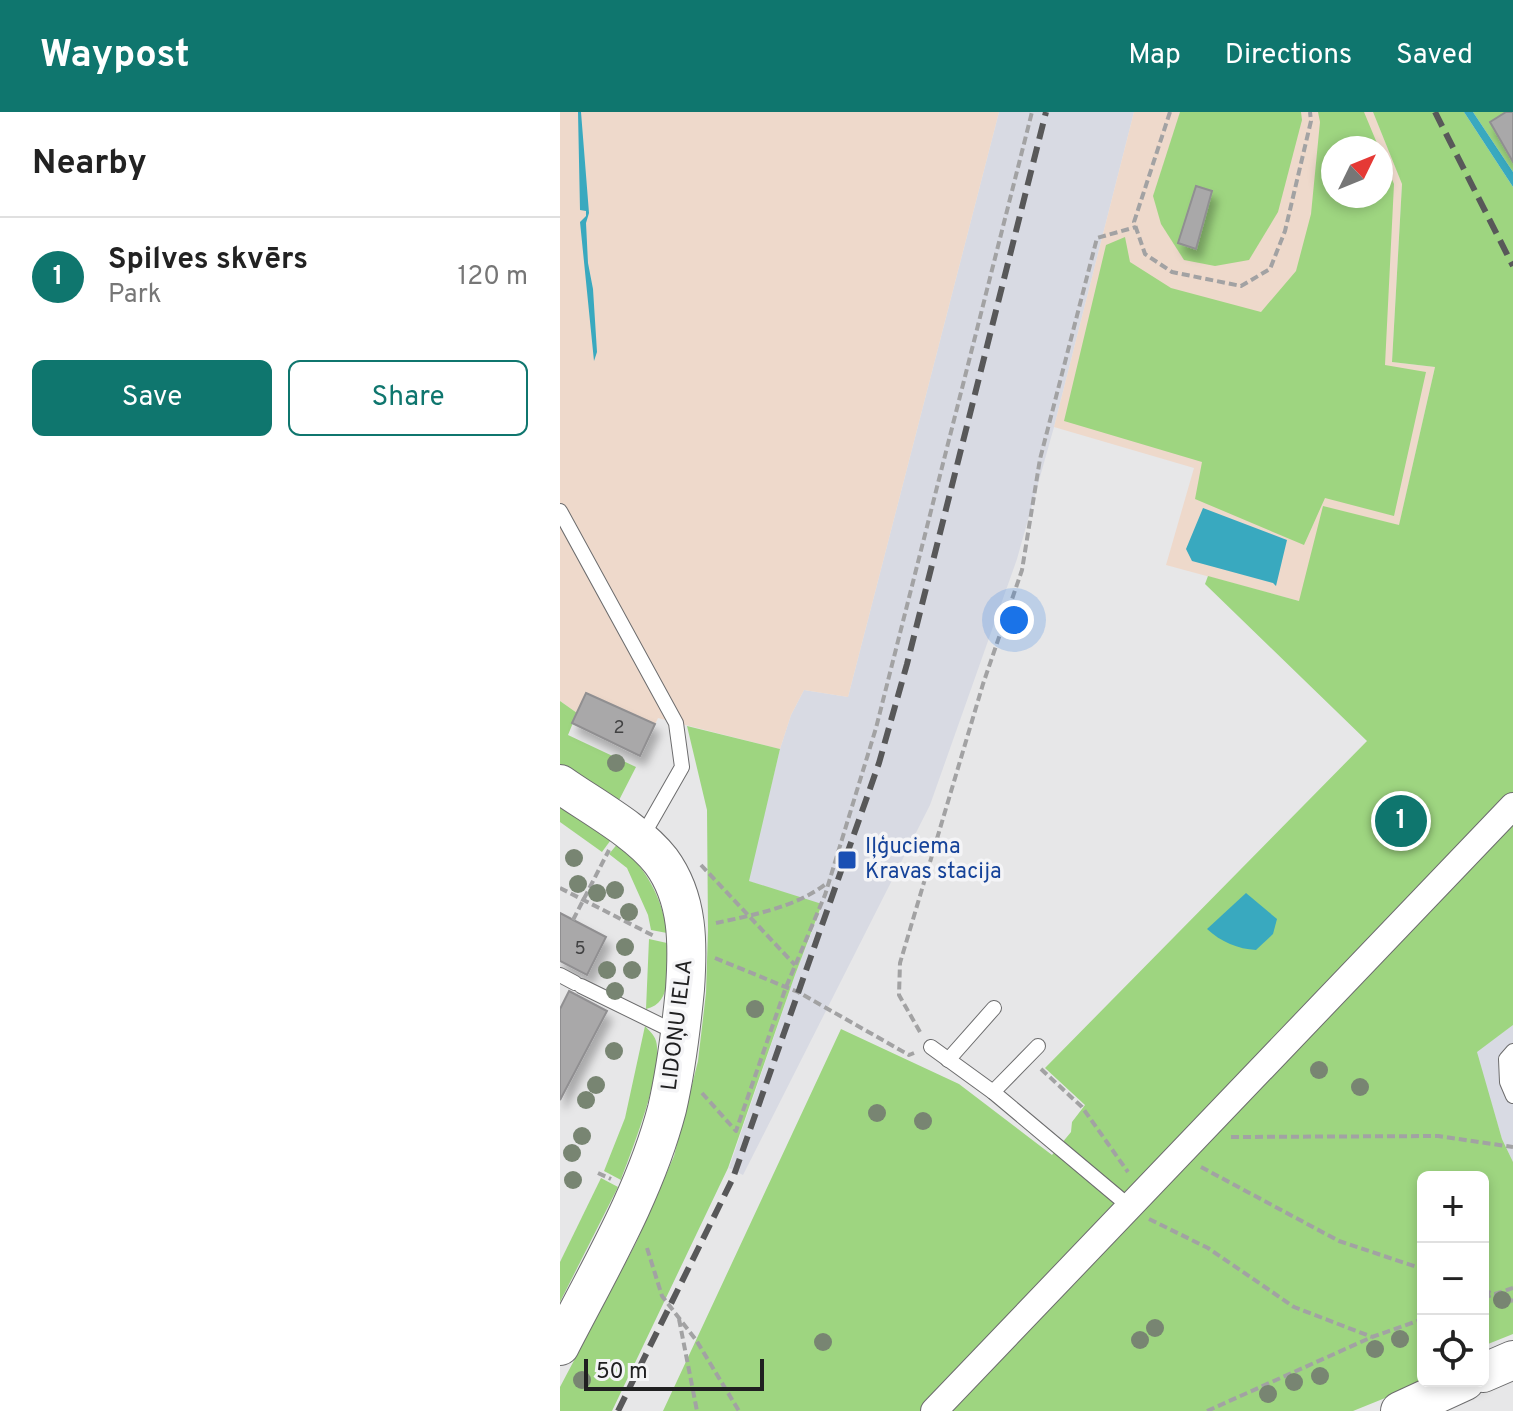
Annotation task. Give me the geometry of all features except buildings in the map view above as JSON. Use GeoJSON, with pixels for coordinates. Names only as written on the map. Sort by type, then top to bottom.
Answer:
{"type":"FeatureCollection","features":[{"type":"Feature","properties":{"kind":"street","name":"LIDOŅU IELA"},"geometry":{"type":"LineString","coordinates":[[560,784],[640,841],[661,861],[675,887],[687,938],[678,1051],[667,1109],[654,1151],[623,1225],[560,1346]]}},
{"type":"Feature","properties":{"kind":"street"},"geometry":{"type":"LineString","coordinates":[[934,1411],[1142,1206],[1196,1136],[1513,806]]}},
{"type":"Feature","properties":{"kind":"street"},"geometry":{"type":"LineString","coordinates":[[1489,1370],[1513,1360]]}},
{"type":"Feature","properties":{"kind":"street"},"geometry":{"type":"LineString","coordinates":[[1400,1411],[1452,1387]]}},
{"type":"Feature","properties":{"kind":"lane"},"geometry":{"type":"LineString","coordinates":[[560,511],[676,723],[682,767],[640,841]]}},
{"type":"Feature","properties":{"kind":"lane"},"geometry":{"type":"LineString","coordinates":[[560,975],[678,1051]]}},
{"type":"Feature","properties":{"kind":"lane"},"geometry":{"type":"LineString","coordinates":[[948,1060],[994,1008]]}},
{"type":"Feature","properties":{"kind":"lane"},"geometry":{"type":"LineString","coordinates":[[931,1047],[1142,1206]]}},
{"type":"Feature","properties":{"kind":"lane"},"geometry":{"type":"LineString","coordinates":[[993,1092],[1033,1051]]}},
{"type":"Feature","properties":{"kind":"lane"},"geometry":{"type":"LineString","coordinates":[[1513,1051],[1506,1059],[1507,1082],[1513,1096]]}},
{"type":"Feature","properties":{"kind":"path"},"geometry":{"type":"LineString","coordinates":[[678,1051],[736,1131],[786,987],[829,882],[880,713],[1032,112]]}},
{"type":"Feature","properties":{"kind":"path"},"geometry":{"type":"LineString","coordinates":[[1170,112],[1134,222],[1145,254],[1172,272],[1241,286],[1270,269],[1285,231],[1311,121],[1310,112]]}},
{"type":"Feature","properties":{"kind":"path"},"geometry":{"type":"LineString","coordinates":[[560,888],[643,932],[687,938],[786,987],[909,1055],[931,1047],[899,995],[900,963],[983,684],[1022,570],[1040,459],[1097,238],[1136,227]]}},
{"type":"Feature","properties":{"kind":"path"},"geometry":{"type":"LineString","coordinates":[[573,920],[602,859]]}},
{"type":"Feature","properties":{"kind":"path"},"geometry":{"type":"LineString","coordinates":[[696,861],[795,965]]}},
{"type":"Feature","properties":{"kind":"path"},"geometry":{"type":"LineString","coordinates":[[687,938],[819,890],[829,882]]}},
{"type":"Feature","properties":{"kind":"path"},"geometry":{"type":"LineString","coordinates":[[1033,1051],[1082,1107],[1133,1179],[1142,1206],[1294,1307],[1372,1337]]}},
{"type":"Feature","properties":{"kind":"path"},"geometry":{"type":"LineString","coordinates":[[1196,1136],[1438,1136],[1513,1147]]}},
{"type":"Feature","properties":{"kind":"path"},"geometry":{"type":"LineString","coordinates":[[1176,1158],[1200,1166],[1339,1241],[1417,1267]]}},
{"type":"Feature","properties":{"kind":"path"},"geometry":{"type":"LineString","coordinates":[[645,1241],[662,1296],[696,1340],[739,1411]]}},
{"type":"Feature","properties":{"kind":"path"},"geometry":{"type":"LineString","coordinates":[[1489,1296],[1513,1288]]}},
{"type":"Feature","properties":{"kind":"path"},"geometry":{"type":"LineString","coordinates":[[1489,1292],[1513,1301]]}},
{"type":"Feature","properties":{"kind":"path"},"geometry":{"type":"LineString","coordinates":[[679,1319],[697,1411]]}},
{"type":"Feature","properties":{"kind":"path"},"geometry":{"type":"LineString","coordinates":[[1207,1411],[1372,1337],[1417,1321]]}},
{"type":"Feature","properties":{"kind":"shaded area"},"geometry":{"type":"Polygon","coordinates":[[[560,112],[999,112],[848,697],[804,690],[791,715],[780,749],[658,718],[640,756],[572,723],[577,713],[560,701],[560,112]]]}},
{"type":"Feature","properties":{"kind":"shaded area"},"geometry":{"type":"Polygon","coordinates":[[[999,112],[1134,112],[1017,559],[930,805],[743,1175],[729,1168],[822,905],[748,881],[780,749],[791,715],[804,690],[848,697],[999,112]]]}},
{"type":"Feature","properties":{"kind":"shaded area"},"geometry":{"type":"Polygon","coordinates":[[[1134,112],[1373,112],[1383,136],[1321,136],[1321,208],[1393,208],[1393,161],[1402,183],[1392,362],[1435,367],[1399,526],[1299,601],[1166,565],[1194,468],[1054,427],[1134,112]]]}},
{"type":"Feature","properties":{"kind":"shaded area"},"geometry":{"type":"Polygon","coordinates":[[[1513,1025],[1513,1162],[1502,1139],[1476,1052],[1513,1025]]]}},
{"type":"Feature","properties":{"kind":"green space"},"geometry":{"type":"Polygon","coordinates":[[[1180,112],[1301,112],[1302,120],[1278,212],[1249,260],[1215,266],[1184,260],[1161,224],[1153,196],[1180,112]]]}},
{"type":"Feature","properties":{"kind":"green space"},"geometry":{"type":"Polygon","coordinates":[[[1318,112],[1364,112],[1374,136],[1321,136],[1321,208],[1393,208],[1385,365],[1426,372],[1394,516],[1325,498],[1304,545],[1195,499],[1202,462],[1064,421],[1106,245],[1125,237],[1130,262],[1171,288],[1261,312],[1296,271],[1311,214],[1320,122],[1318,112]]]}},
{"type":"Feature","properties":{"kind":"green space"},"geometry":{"type":"Polygon","coordinates":[[[1373,112],[1464,112],[1513,187],[1513,1025],[1477,1052],[1502,1139],[1513,1162],[1513,1334],[1489,1344],[1489,1171],[1417,1171],[1417,1383],[1353,1411],[663,1411],[841,1029],[959,1084],[1052,1155],[1071,1132],[1072,1122],[1085,1105],[1045,1068],[1367,741],[1205,584],[1208,576],[1299,601],[1323,506],[1399,525],[1435,367],[1392,362],[1402,184],[1393,162],[1393,136],[1383,136],[1373,112]]]}},
{"type":"Feature","properties":{"kind":"green space"},"geometry":{"type":"Polygon","coordinates":[[[1473,112],[1513,112],[1513,172],[1473,112]]]}},
{"type":"Feature","properties":{"kind":"green space"},"geometry":{"type":"Polygon","coordinates":[[[560,701],[577,713],[568,735],[636,767],[615,808],[560,768],[560,701]]]}},
{"type":"Feature","properties":{"kind":"green space"},"geometry":{"type":"Polygon","coordinates":[[[687,726],[780,749],[749,881],[822,904],[728,1168],[612,1411],[560,1411],[560,1387],[636,1243],[674,1156],[698,1061],[706,993],[707,810],[687,726]]]}},
{"type":"Feature","properties":{"kind":"green space"},"geometry":{"type":"Polygon","coordinates":[[[560,800],[613,837],[602,852],[560,822],[560,800]]]}},
{"type":"Feature","properties":{"kind":"green space"},"geometry":{"type":"Polygon","coordinates":[[[619,842],[651,883],[667,933],[651,930],[648,915],[627,868],[609,854],[619,842]]]}},
{"type":"Feature","properties":{"kind":"green space"},"geometry":{"type":"Polygon","coordinates":[[[649,939],[667,943],[668,972],[661,999],[646,1009],[649,939]]]}},
{"type":"Feature","properties":{"kind":"green space"},"geometry":{"type":"Polygon","coordinates":[[[645,1026],[656,1041],[655,1071],[646,1110],[621,1180],[604,1171],[625,1118],[645,1026]]]}},
{"type":"Feature","properties":{"kind":"green space"},"geometry":{"type":"Polygon","coordinates":[[[601,1178],[618,1187],[560,1302],[560,1262],[601,1178]]]}},
{"type":"Feature","properties":{"kind":"water"},"geometry":{"type":"Polygon","coordinates":[[[578,112],[581,112],[589,213],[586,223],[597,352],[594,361],[580,222],[586,211],[580,210],[578,112]]]}},
{"type":"Feature","properties":{"kind":"water"},"geometry":{"type":"Polygon","coordinates":[[[1464,112],[1473,112],[1513,172],[1513,187],[1464,112]]]}},
{"type":"Feature","properties":{"kind":"water"},"geometry":{"type":"Polygon","coordinates":[[[1203,508],[1287,540],[1276,586],[1192,561],[1186,549],[1203,508]]]}},
{"type":"Feature","properties":{"kind":"water"},"geometry":{"type":"Polygon","coordinates":[[[1246,893],[1277,919],[1273,934],[1256,950],[1230,944],[1207,929],[1246,893]]]}},
{"type":"Feature","properties":{"kind":"railway"},"geometry":{"type":"LineString","coordinates":[[618,1411],[733,1178],[879,763],[907,664],[1046,112]]}},
{"type":"Feature","properties":{"kind":"railway"},"geometry":{"type":"LineString","coordinates":[[1435,112],[1513,266]]}},
{"type":"Feature","properties":{"kind":"place","name":"Spilves skvērs"},"geometry":{"type":"Point","coordinates":[1401,821]}},
{"type":"Feature","properties":{"kind":"place","name":"Iļģuciema Kravas stacija"},"geometry":{"type":"Point","coordinates":[847,860]}}]}
